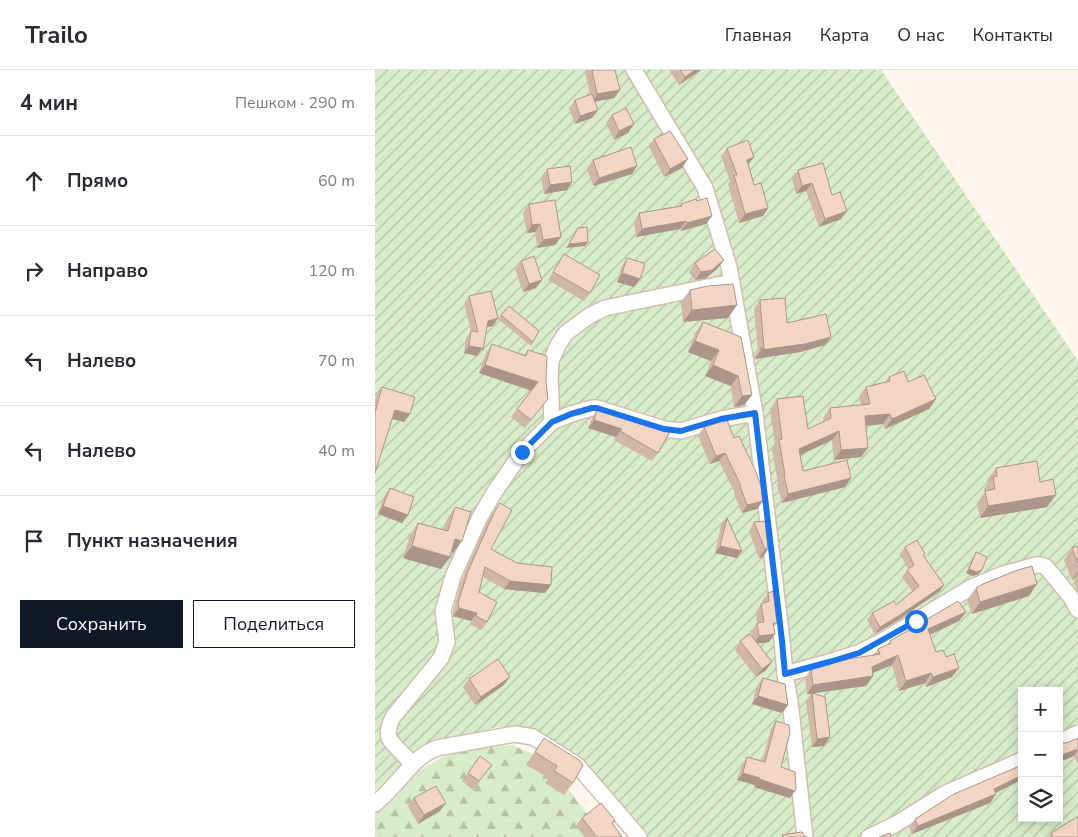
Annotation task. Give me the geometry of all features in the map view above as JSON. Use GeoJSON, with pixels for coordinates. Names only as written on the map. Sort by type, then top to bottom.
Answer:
{"type":"FeatureCollection","features":[{"type":"Feature","properties":{"kind":"street"},"geometry":{"type":"LineString","coordinates":[[634,70],[705,188],[717,224],[732,282],[755,413],[785,674],[791,701],[805,837]]}},
{"type":"Feature","properties":{"kind":"street"},"geometry":{"type":"LineString","coordinates":[[552,422],[551,361],[566,333],[589,316],[605,308],[732,282]]}},
{"type":"Feature","properties":{"kind":"street"},"geometry":{"type":"LineString","coordinates":[[412,763],[390,738],[390,724],[393,717],[441,658],[447,642],[443,611],[453,576],[480,517],[522,452],[552,422],[592,408],[664,429],[681,431],[721,419],[755,413]]}},
{"type":"Feature","properties":{"kind":"street"},"geometry":{"type":"LineString","coordinates":[[785,674],[859,653],[970,588],[1003,574],[1036,565],[1046,567],[1070,596],[1078,610]]}},
{"type":"Feature","properties":{"kind":"street"},"geometry":{"type":"LineString","coordinates":[[1063,740],[1078,733]]}},
{"type":"Feature","properties":{"kind":"street"},"geometry":{"type":"LineString","coordinates":[[375,804],[395,785],[412,763],[428,752],[437,748],[515,734],[533,737],[577,765],[639,837]]}},
{"type":"Feature","properties":{"kind":"street"},"geometry":{"type":"LineString","coordinates":[[869,837],[896,824],[944,794],[1018,762]]}},
{"type":"Feature","properties":{"kind":"path"},"geometry":{"type":"LineString","coordinates":[[375,825],[383,837]]}},
{"type":"Feature","properties":{"kind":"green space"},"geometry":{"type":"Polygon","coordinates":[[[375,70],[881,70],[1078,361],[1078,837],[636,837],[576,758],[530,729],[497,727],[429,747],[375,798],[375,70]]]}},
{"type":"Feature","properties":{"kind":"green space"},"geometry":{"type":"Polygon","coordinates":[[[512,745],[545,759],[605,837],[375,837],[375,811],[407,777],[453,752],[512,745]]]}},
{"type":"Feature","properties":{"kind":"building"},"geometry":{"type":"Polygon","coordinates":[[[592,70],[615,70],[620,90],[597,94],[592,70]]]}},
{"type":"Feature","properties":{"kind":"building"},"geometry":{"type":"Polygon","coordinates":[[[680,70],[695,70],[685,77],[680,70]]]}},
{"type":"Feature","properties":{"kind":"building"},"geometry":{"type":"Polygon","coordinates":[[[592,94],[598,110],[580,116],[575,100],[592,94]]]}},
{"type":"Feature","properties":{"kind":"building"},"geometry":{"type":"Polygon","coordinates":[[[626,108],[634,124],[619,131],[612,115],[626,108]]]}},
{"type":"Feature","properties":{"kind":"building"},"geometry":{"type":"Polygon","coordinates":[[[670,131],[688,159],[670,169],[654,139],[670,131]]]}},
{"type":"Feature","properties":{"kind":"building"},"geometry":{"type":"Polygon","coordinates":[[[748,140],[754,157],[747,160],[754,185],[761,183],[768,208],[745,214],[734,175],[737,175],[727,148],[748,140]]]}},
{"type":"Feature","properties":{"kind":"building"},"geometry":{"type":"Polygon","coordinates":[[[631,147],[637,166],[599,178],[593,160],[631,147]]]}},
{"type":"Feature","properties":{"kind":"building"},"geometry":{"type":"Polygon","coordinates":[[[823,163],[832,195],[840,192],[847,211],[825,219],[812,183],[802,186],[798,170],[823,163]]]}},
{"type":"Feature","properties":{"kind":"building"},"geometry":{"type":"Polygon","coordinates":[[[570,166],[572,182],[550,185],[547,169],[570,166]]]}},
{"type":"Feature","properties":{"kind":"building"},"geometry":{"type":"Polygon","coordinates":[[[707,198],[712,216],[687,223],[686,221],[642,229],[639,213],[682,206],[681,204],[696,199],[697,201],[707,198]]]}},
{"type":"Feature","properties":{"kind":"building"},"geometry":{"type":"Polygon","coordinates":[[[555,200],[561,237],[543,240],[540,224],[532,225],[529,204],[555,200]]]}},
{"type":"Feature","properties":{"kind":"building"},"geometry":{"type":"Polygon","coordinates":[[[587,227],[588,242],[569,244],[578,228],[587,227]]]}},
{"type":"Feature","properties":{"kind":"building"},"geometry":{"type":"Polygon","coordinates":[[[715,249],[724,260],[712,270],[701,272],[695,263],[715,249]]]}},
{"type":"Feature","properties":{"kind":"building"},"geometry":{"type":"Polygon","coordinates":[[[564,254],[600,275],[590,293],[553,272],[564,254]]]}},
{"type":"Feature","properties":{"kind":"building"},"geometry":{"type":"Polygon","coordinates":[[[534,256],[542,280],[529,284],[521,261],[534,256]]]}},
{"type":"Feature","properties":{"kind":"building"},"geometry":{"type":"Polygon","coordinates":[[[627,258],[644,263],[640,279],[622,273],[627,258]]]}},
{"type":"Feature","properties":{"kind":"building"},"geometry":{"type":"Polygon","coordinates":[[[733,284],[737,305],[692,310],[690,290],[733,284]]]}},
{"type":"Feature","properties":{"kind":"building"},"geometry":{"type":"Polygon","coordinates":[[[491,291],[498,318],[488,321],[483,350],[482,348],[469,346],[471,331],[478,332],[469,296],[491,291]]]}},
{"type":"Feature","properties":{"kind":"building"},"geometry":{"type":"Polygon","coordinates":[[[785,298],[787,323],[826,314],[831,337],[805,344],[761,350],[760,348],[764,349],[760,300],[785,298]]]}},
{"type":"Feature","properties":{"kind":"building"},"geometry":{"type":"Polygon","coordinates":[[[509,306],[539,331],[533,342],[501,315],[509,306]]]}},
{"type":"Feature","properties":{"kind":"building"},"geometry":{"type":"Polygon","coordinates":[[[703,322],[741,337],[752,395],[742,396],[738,376],[713,365],[719,350],[695,341],[703,322]]]}},
{"type":"Feature","properties":{"kind":"building"},"geometry":{"type":"Polygon","coordinates":[[[492,344],[526,356],[528,350],[547,356],[546,382],[548,399],[531,420],[517,409],[538,382],[485,365],[492,344]]]}},
{"type":"Feature","properties":{"kind":"building"},"geometry":{"type":"Polygon","coordinates":[[[904,371],[908,382],[924,375],[936,399],[892,419],[890,414],[865,416],[868,448],[841,450],[839,431],[799,449],[803,471],[847,460],[851,478],[788,494],[779,440],[782,439],[777,399],[803,396],[808,429],[831,418],[830,408],[870,404],[866,387],[890,381],[889,377],[904,371]]]}},
{"type":"Feature","properties":{"kind":"building"},"geometry":{"type":"Polygon","coordinates":[[[382,387],[415,397],[410,414],[395,410],[375,473],[375,413],[382,387]]]}},
{"type":"Feature","properties":{"kind":"building"},"geometry":{"type":"Polygon","coordinates":[[[601,409],[637,420],[648,426],[649,424],[671,430],[658,453],[620,431],[622,429],[594,420],[597,410],[601,409]]]}},
{"type":"Feature","properties":{"kind":"building"},"geometry":{"type":"Polygon","coordinates":[[[727,420],[734,438],[739,436],[756,472],[761,486],[763,501],[747,505],[741,486],[725,453],[716,456],[704,427],[727,420]]]}},
{"type":"Feature","properties":{"kind":"building"},"geometry":{"type":"Polygon","coordinates":[[[1037,461],[1040,482],[1053,479],[1056,495],[988,506],[985,491],[995,489],[993,477],[997,476],[996,468],[1037,461]]]}},
{"type":"Feature","properties":{"kind":"building"},"geometry":{"type":"Polygon","coordinates":[[[390,488],[414,497],[408,515],[383,506],[390,488]]]}},
{"type":"Feature","properties":{"kind":"building"},"geometry":{"type":"Polygon","coordinates":[[[500,503],[512,510],[491,549],[517,563],[552,567],[551,585],[510,581],[485,567],[479,592],[497,602],[487,622],[476,616],[477,613],[459,608],[458,603],[468,571],[500,503]]]}},
{"type":"Feature","properties":{"kind":"building"},"geometry":{"type":"Polygon","coordinates":[[[455,507],[471,512],[462,541],[455,539],[450,557],[412,546],[418,523],[448,531],[455,507]]]}},
{"type":"Feature","properties":{"kind":"building"},"geometry":{"type":"Polygon","coordinates":[[[727,518],[742,551],[720,546],[727,518]]]}},
{"type":"Feature","properties":{"kind":"building"},"geometry":{"type":"Polygon","coordinates":[[[765,521],[768,549],[765,549],[754,522],[765,521]]]}},
{"type":"Feature","properties":{"kind":"building"},"geometry":{"type":"Polygon","coordinates":[[[917,540],[925,554],[923,555],[944,585],[880,627],[872,613],[894,601],[896,605],[919,586],[907,570],[914,565],[905,547],[917,540]]]}},
{"type":"Feature","properties":{"kind":"building"},"geometry":{"type":"Polygon","coordinates":[[[1078,546],[1078,563],[1072,548],[1078,546]]]}},
{"type":"Feature","properties":{"kind":"building"},"geometry":{"type":"Polygon","coordinates":[[[976,552],[987,557],[982,570],[976,572],[969,569],[976,552]]]}},
{"type":"Feature","properties":{"kind":"building"},"geometry":{"type":"Polygon","coordinates":[[[1032,566],[1037,584],[980,602],[976,588],[1015,571],[1032,566]]]}},
{"type":"Feature","properties":{"kind":"building"},"geometry":{"type":"Polygon","coordinates":[[[773,591],[777,623],[773,623],[775,634],[759,636],[757,623],[764,622],[761,604],[769,601],[768,593],[773,591]]]}},
{"type":"Feature","properties":{"kind":"building"},"geometry":{"type":"Polygon","coordinates":[[[958,601],[966,612],[928,629],[936,652],[943,650],[946,657],[954,654],[959,668],[933,677],[931,673],[906,681],[898,655],[872,667],[873,676],[813,685],[811,669],[848,659],[880,654],[878,649],[891,643],[890,641],[958,601]]]}},
{"type":"Feature","properties":{"kind":"building"},"geometry":{"type":"Polygon","coordinates":[[[750,634],[772,662],[762,669],[740,641],[750,634]]]}},
{"type":"Feature","properties":{"kind":"building"},"geometry":{"type":"Polygon","coordinates":[[[498,659],[510,677],[481,697],[469,679],[498,659]]]}},
{"type":"Feature","properties":{"kind":"building"},"geometry":{"type":"Polygon","coordinates":[[[763,678],[785,684],[788,705],[758,696],[763,678]]]}},
{"type":"Feature","properties":{"kind":"building"},"geometry":{"type":"Polygon","coordinates":[[[812,693],[825,697],[830,737],[817,739],[812,693]]]}},
{"type":"Feature","properties":{"kind":"building"},"geometry":{"type":"Polygon","coordinates":[[[776,721],[789,725],[790,733],[781,767],[795,772],[795,791],[743,773],[747,757],[765,762],[776,721]]]}},
{"type":"Feature","properties":{"kind":"building"},"geometry":{"type":"Polygon","coordinates":[[[544,738],[579,760],[583,765],[573,783],[554,771],[557,766],[535,752],[544,738]]]}},
{"type":"Feature","properties":{"kind":"building"},"geometry":{"type":"Polygon","coordinates":[[[1078,738],[1078,749],[1063,755],[1063,743],[1078,738]]]}},
{"type":"Feature","properties":{"kind":"building"},"geometry":{"type":"Polygon","coordinates":[[[480,756],[492,765],[479,781],[468,773],[480,756]]]}},
{"type":"Feature","properties":{"kind":"building"},"geometry":{"type":"Polygon","coordinates":[[[1018,767],[1018,777],[994,789],[996,794],[918,826],[915,819],[954,794],[1018,767]]]}},
{"type":"Feature","properties":{"kind":"building"},"geometry":{"type":"Polygon","coordinates":[[[436,786],[446,803],[424,815],[414,798],[436,786]]]}},
{"type":"Feature","properties":{"kind":"building"},"geometry":{"type":"Polygon","coordinates":[[[601,803],[615,820],[612,823],[622,837],[597,837],[582,818],[601,803]]]}},
{"type":"Feature","properties":{"kind":"building"},"geometry":{"type":"Polygon","coordinates":[[[1078,816],[1078,837],[1053,837],[1051,833],[1078,816]]]}},
{"type":"Feature","properties":{"kind":"building"},"geometry":{"type":"Polygon","coordinates":[[[802,832],[807,837],[783,837],[782,835],[802,832]]]}},
{"type":"Feature","properties":{"kind":"building"},"geometry":{"type":"Polygon","coordinates":[[[890,833],[891,837],[879,837],[890,833]]]}},
{"type":"Feature","properties":{"kind":"route"},"geometry":{"type":"LineString","coordinates":[[522,452],[552,422],[592,408],[664,429],[681,431],[721,419],[755,413],[785,674],[859,653],[916,621]]}}]}
